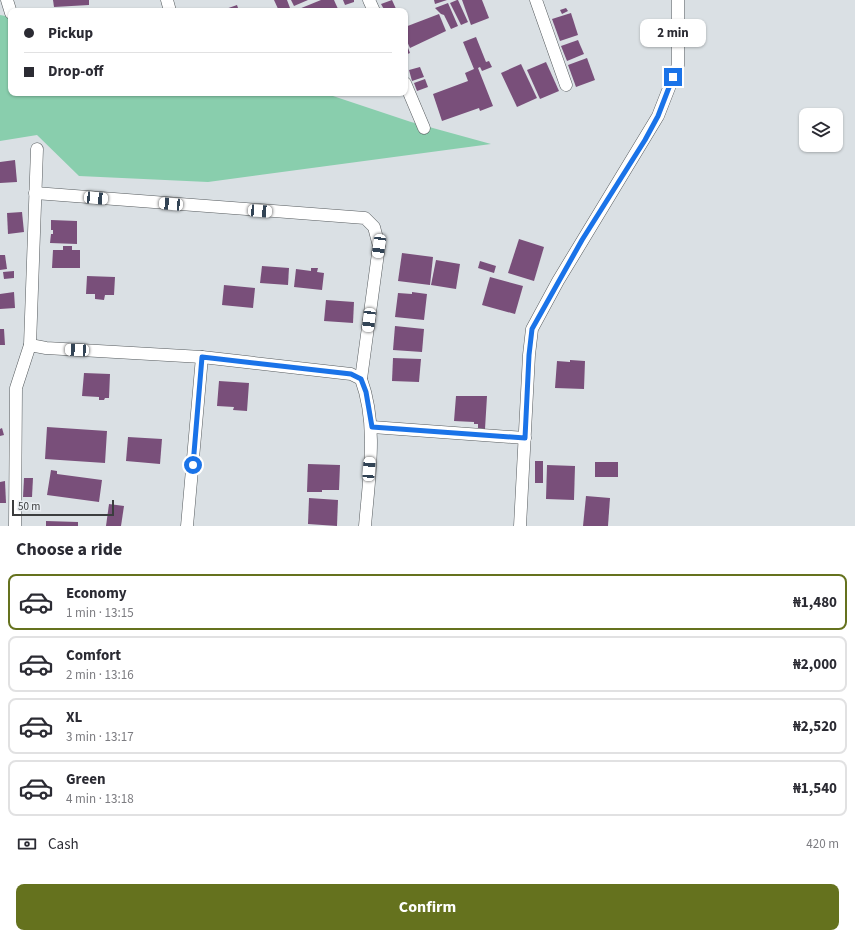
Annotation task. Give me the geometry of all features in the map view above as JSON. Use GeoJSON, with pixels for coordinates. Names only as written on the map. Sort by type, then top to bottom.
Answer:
{"type":"FeatureCollection","features":[{"type":"Feature","properties":{"kind":"street"},"geometry":{"type":"LineString","coordinates":[[536,0],[566,84]]}},
{"type":"Feature","properties":{"kind":"street"},"geometry":{"type":"LineString","coordinates":[[520,526],[529,355],[532,329],[562,274],[658,116],[678,65],[678,0]]}},
{"type":"Feature","properties":{"kind":"street"},"geometry":{"type":"LineString","coordinates":[[408,90],[424,128]]}},
{"type":"Feature","properties":{"kind":"street"},"geometry":{"type":"LineString","coordinates":[[15,526],[16,388],[30,346],[37,149]]}},
{"type":"Feature","properties":{"kind":"street"},"geometry":{"type":"LineString","coordinates":[[35,193],[365,218],[374,227],[379,246],[361,379],[366,392],[372,427],[366,526]]}},
{"type":"Feature","properties":{"kind":"street"},"geometry":{"type":"LineString","coordinates":[[30,346],[202,357],[351,374],[361,379]]}},
{"type":"Feature","properties":{"kind":"street"},"geometry":{"type":"LineString","coordinates":[[187,526],[202,357]]}},
{"type":"Feature","properties":{"kind":"street"},"geometry":{"type":"LineString","coordinates":[[372,427],[525,438]]}},
{"type":"Feature","properties":{"kind":"green space"},"geometry":{"type":"Polygon","coordinates":[[[0,15],[8,16],[8,96],[333,96],[411,122],[491,144],[208,182],[79,176],[37,135],[0,141],[0,15]]]}},
{"type":"Feature","properties":{"kind":"building"},"geometry":{"type":"Polygon","coordinates":[[[53,0],[89,0],[89,5],[54,7],[53,0]]]}},
{"type":"Feature","properties":{"kind":"building"},"geometry":{"type":"Polygon","coordinates":[[[274,0],[287,0],[290,8],[278,8],[274,0]]]}},
{"type":"Feature","properties":{"kind":"building"},"geometry":{"type":"Polygon","coordinates":[[[291,0],[308,0],[294,6],[291,0]]]}},
{"type":"Feature","properties":{"kind":"building"},"geometry":{"type":"Polygon","coordinates":[[[321,0],[334,0],[338,8],[301,8],[321,0]]]}},
{"type":"Feature","properties":{"kind":"building"},"geometry":{"type":"Polygon","coordinates":[[[343,0],[354,0],[354,2],[345,5],[343,0]]]}},
{"type":"Feature","properties":{"kind":"building"},"geometry":{"type":"Polygon","coordinates":[[[392,0],[396,8],[383,8],[381,4],[392,0]]]}},
{"type":"Feature","properties":{"kind":"building"},"geometry":{"type":"Polygon","coordinates":[[[434,0],[447,0],[435,4],[434,0]]]}},
{"type":"Feature","properties":{"kind":"building"},"geometry":{"type":"Polygon","coordinates":[[[457,0],[468,22],[461,25],[450,3],[457,0]]]}},
{"type":"Feature","properties":{"kind":"building"},"geometry":{"type":"Polygon","coordinates":[[[462,0],[482,0],[489,18],[471,25],[462,0]]]}},
{"type":"Feature","properties":{"kind":"building"},"geometry":{"type":"Polygon","coordinates":[[[448,3],[458,26],[451,29],[444,15],[435,8],[448,3]]]}},
{"type":"Feature","properties":{"kind":"building"},"geometry":{"type":"Polygon","coordinates":[[[237,5],[238,8],[228,8],[237,5]]]}},
{"type":"Feature","properties":{"kind":"building"},"geometry":{"type":"Polygon","coordinates":[[[566,8],[568,11],[562,14],[560,10],[566,8]]]}},
{"type":"Feature","properties":{"kind":"building"},"geometry":{"type":"Polygon","coordinates":[[[571,13],[578,35],[560,41],[552,19],[571,13]]]}},
{"type":"Feature","properties":{"kind":"building"},"geometry":{"type":"Polygon","coordinates":[[[439,14],[446,31],[410,48],[408,44],[408,26],[439,14]]]}},
{"type":"Feature","properties":{"kind":"building"},"geometry":{"type":"Polygon","coordinates":[[[476,37],[486,62],[489,61],[492,67],[482,71],[480,67],[478,68],[493,106],[480,111],[479,108],[442,121],[433,94],[468,81],[465,73],[474,69],[463,42],[476,37]]]}},
{"type":"Feature","properties":{"kind":"building"},"geometry":{"type":"Polygon","coordinates":[[[578,40],[584,54],[567,61],[561,46],[578,40]]]}},
{"type":"Feature","properties":{"kind":"building"},"geometry":{"type":"Polygon","coordinates":[[[587,58],[595,80],[576,87],[568,65],[587,58]]]}},
{"type":"Feature","properties":{"kind":"building"},"geometry":{"type":"Polygon","coordinates":[[[546,62],[559,91],[540,99],[527,70],[546,62]]]}},
{"type":"Feature","properties":{"kind":"building"},"geometry":{"type":"Polygon","coordinates":[[[521,64],[537,98],[517,107],[501,73],[521,64]]]}},
{"type":"Feature","properties":{"kind":"building"},"geometry":{"type":"Polygon","coordinates":[[[420,67],[424,77],[412,81],[409,70],[420,67]]]}},
{"type":"Feature","properties":{"kind":"building"},"geometry":{"type":"Polygon","coordinates":[[[425,79],[428,87],[417,91],[414,83],[425,79]]]}},
{"type":"Feature","properties":{"kind":"building"},"geometry":{"type":"Polygon","coordinates":[[[15,160],[17,182],[0,183],[0,162],[15,160]]]}},
{"type":"Feature","properties":{"kind":"building"},"geometry":{"type":"Polygon","coordinates":[[[22,212],[24,232],[8,234],[7,213],[22,212]]]}},
{"type":"Feature","properties":{"kind":"building"},"geometry":{"type":"Polygon","coordinates":[[[51,220],[77,221],[77,244],[50,243],[51,234],[53,234],[53,230],[51,230],[51,220]]]}},
{"type":"Feature","properties":{"kind":"building"},"geometry":{"type":"Polygon","coordinates":[[[519,239],[544,247],[534,281],[508,273],[519,239]]]}},
{"type":"Feature","properties":{"kind":"building"},"geometry":{"type":"Polygon","coordinates":[[[63,246],[72,246],[72,250],[80,250],[80,268],[52,268],[53,250],[63,250],[63,246]]]}},
{"type":"Feature","properties":{"kind":"building"},"geometry":{"type":"Polygon","coordinates":[[[402,253],[433,257],[430,285],[398,281],[402,253]]]}},
{"type":"Feature","properties":{"kind":"building"},"geometry":{"type":"Polygon","coordinates":[[[0,255],[5,255],[7,269],[0,270],[0,255]]]}},
{"type":"Feature","properties":{"kind":"building"},"geometry":{"type":"Polygon","coordinates":[[[436,260],[460,264],[456,289],[431,285],[436,260]]]}},
{"type":"Feature","properties":{"kind":"building"},"geometry":{"type":"Polygon","coordinates":[[[480,261],[496,266],[494,273],[478,268],[480,261]]]}},
{"type":"Feature","properties":{"kind":"building"},"geometry":{"type":"Polygon","coordinates":[[[262,266],[289,268],[288,285],[260,283],[262,266]]]}},
{"type":"Feature","properties":{"kind":"building"},"geometry":{"type":"Polygon","coordinates":[[[311,268],[318,268],[317,272],[324,273],[322,290],[294,287],[296,269],[311,271],[311,268]]]}},
{"type":"Feature","properties":{"kind":"building"},"geometry":{"type":"Polygon","coordinates":[[[14,271],[14,278],[4,279],[3,272],[14,271]]]}},
{"type":"Feature","properties":{"kind":"building"},"geometry":{"type":"Polygon","coordinates":[[[87,276],[115,277],[114,295],[105,295],[104,300],[95,299],[95,294],[86,294],[87,276]]]}},
{"type":"Feature","properties":{"kind":"building"},"geometry":{"type":"Polygon","coordinates":[[[490,277],[523,286],[515,314],[482,305],[490,277]]]}},
{"type":"Feature","properties":{"kind":"building"},"geometry":{"type":"Polygon","coordinates":[[[224,285],[255,288],[253,308],[222,305],[224,285]]]}},
{"type":"Feature","properties":{"kind":"building"},"geometry":{"type":"Polygon","coordinates":[[[14,292],[15,308],[0,309],[0,294],[14,292]]]}},
{"type":"Feature","properties":{"kind":"building"},"geometry":{"type":"Polygon","coordinates":[[[412,292],[427,294],[424,320],[395,317],[398,293],[412,294],[412,292]]]}},
{"type":"Feature","properties":{"kind":"building"},"geometry":{"type":"Polygon","coordinates":[[[326,300],[354,302],[353,323],[324,321],[326,300]]]}},
{"type":"Feature","properties":{"kind":"building"},"geometry":{"type":"Polygon","coordinates":[[[395,326],[424,329],[422,352],[393,350],[395,326]]]}},
{"type":"Feature","properties":{"kind":"building"},"geometry":{"type":"Polygon","coordinates":[[[0,329],[4,329],[5,345],[0,345],[0,329]]]}},
{"type":"Feature","properties":{"kind":"building"},"geometry":{"type":"Polygon","coordinates":[[[393,358],[421,359],[419,382],[392,381],[393,358]]]}},
{"type":"Feature","properties":{"kind":"building"},"geometry":{"type":"Polygon","coordinates":[[[570,360],[585,361],[584,389],[555,388],[557,361],[570,362],[570,360]]]}},
{"type":"Feature","properties":{"kind":"building"},"geometry":{"type":"Polygon","coordinates":[[[84,373],[110,374],[109,398],[99,400],[99,397],[82,396],[84,373]]]}},
{"type":"Feature","properties":{"kind":"building"},"geometry":{"type":"Polygon","coordinates":[[[219,381],[249,383],[247,411],[233,410],[234,407],[217,406],[219,381]]]}},
{"type":"Feature","properties":{"kind":"building"},"geometry":{"type":"Polygon","coordinates":[[[456,396],[487,396],[485,429],[478,428],[478,424],[474,424],[474,422],[454,421],[456,396]]]}},
{"type":"Feature","properties":{"kind":"building"},"geometry":{"type":"Polygon","coordinates":[[[47,427],[107,431],[105,463],[45,459],[47,427]]]}},
{"type":"Feature","properties":{"kind":"building"},"geometry":{"type":"Polygon","coordinates":[[[2,428],[4,435],[0,436],[0,429],[2,428]]]}},
{"type":"Feature","properties":{"kind":"building"},"geometry":{"type":"Polygon","coordinates":[[[128,437],[162,439],[160,464],[126,461],[128,437]]]}},
{"type":"Feature","properties":{"kind":"building"},"geometry":{"type":"Polygon","coordinates":[[[535,461],[543,461],[543,483],[535,483],[535,461]]]}},
{"type":"Feature","properties":{"kind":"building"},"geometry":{"type":"Polygon","coordinates":[[[595,462],[618,462],[618,477],[595,477],[595,462]]]}},
{"type":"Feature","properties":{"kind":"building"},"geometry":{"type":"Polygon","coordinates":[[[308,464],[340,465],[339,490],[307,492],[308,464]]]}},
{"type":"Feature","properties":{"kind":"building"},"geometry":{"type":"Polygon","coordinates":[[[547,465],[575,466],[574,500],[546,499],[547,465]]]}},
{"type":"Feature","properties":{"kind":"building"},"geometry":{"type":"Polygon","coordinates":[[[51,470],[57,471],[57,474],[102,480],[99,502],[47,495],[51,470]]]}},
{"type":"Feature","properties":{"kind":"building"},"geometry":{"type":"Polygon","coordinates":[[[24,478],[33,478],[32,497],[23,497],[24,478]]]}},
{"type":"Feature","properties":{"kind":"building"},"geometry":{"type":"Polygon","coordinates":[[[5,481],[6,503],[0,503],[0,482],[5,481]]]}},
{"type":"Feature","properties":{"kind":"building"},"geometry":{"type":"Polygon","coordinates":[[[586,496],[610,498],[608,526],[583,526],[586,496]]]}},
{"type":"Feature","properties":{"kind":"building"},"geometry":{"type":"Polygon","coordinates":[[[309,498],[338,500],[337,526],[308,524],[309,498]]]}},
{"type":"Feature","properties":{"kind":"building"},"geometry":{"type":"Polygon","coordinates":[[[109,504],[124,506],[121,526],[106,526],[109,504]]]}},
{"type":"Feature","properties":{"kind":"building"},"geometry":{"type":"Polygon","coordinates":[[[46,521],[78,522],[78,526],[46,526],[46,521]]]}},
{"type":"Feature","properties":{"kind":"route"},"geometry":{"type":"LineString","coordinates":[[193,465],[202,357],[351,374],[361,379],[366,392],[372,427],[525,438],[529,355],[532,329],[582,240],[645,140],[658,116],[673,77]]}}]}
